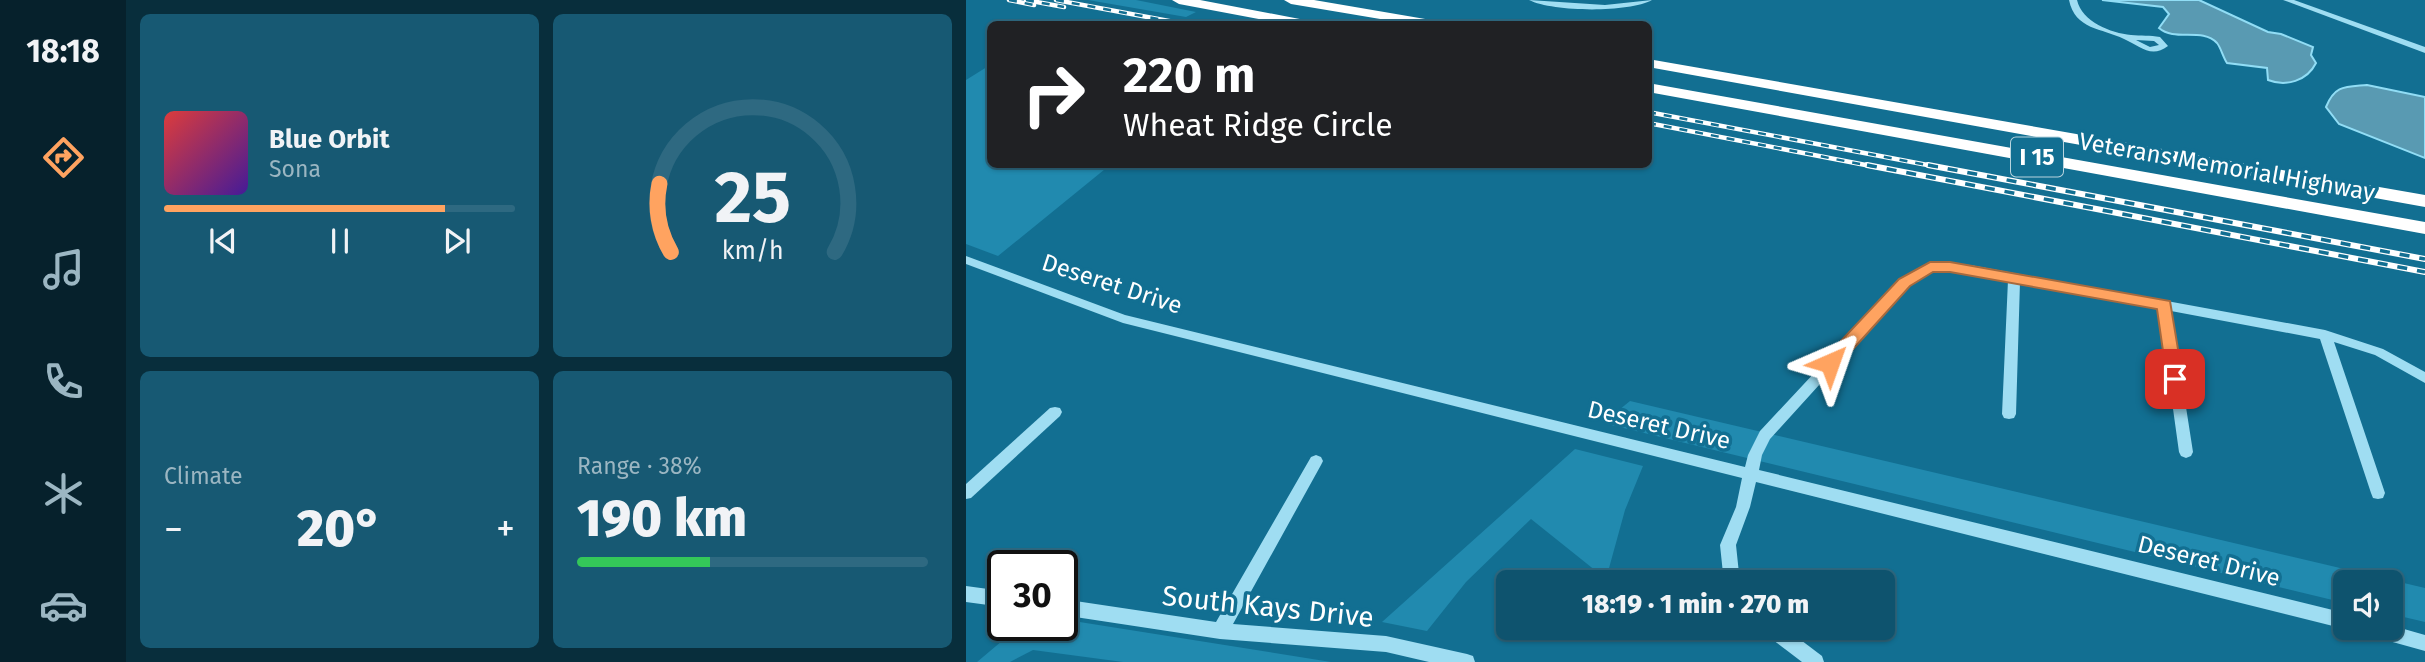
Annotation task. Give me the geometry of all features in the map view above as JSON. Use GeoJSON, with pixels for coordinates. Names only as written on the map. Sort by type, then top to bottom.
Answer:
{"type":"FeatureCollection","features":[{"type":"Feature","properties":{"kind":"highway"},"geometry":{"type":"LineString","coordinates":[[1179,0],[1289,21]]}},
{"type":"Feature","properties":{"kind":"highway"},"geometry":{"type":"LineString","coordinates":[[1291,0],[1414,21]]}},
{"type":"Feature","properties":{"kind":"highway","name":"Veterans Memorial Highway"},"geometry":{"type":"LineString","coordinates":[[1652,64],[2425,201]]}},
{"type":"Feature","properties":{"kind":"highway","name":"Veterans Memorial Highway"},"geometry":{"type":"LineString","coordinates":[[1652,88],[2425,228]]}},
{"type":"Feature","properties":{"kind":"street"},"geometry":{"type":"LineString","coordinates":[[1533,0],[1595,8],[1629,5],[1648,0]]}},
{"type":"Feature","properties":{"kind":"street"},"geometry":{"type":"LineString","coordinates":[[2073,0],[2074,8],[2086,20],[2127,37]]}},
{"type":"Feature","properties":{"kind":"street"},"geometry":{"type":"LineString","coordinates":[[2287,0],[2425,50]]}},
{"type":"Feature","properties":{"kind":"street","name":"Deseret Drive"},"geometry":{"type":"LineString","coordinates":[[966,260],[1123,319],[1751,472],[2333,618]]}},
{"type":"Feature","properties":{"kind":"street"},"geometry":{"type":"LineString","coordinates":[[1731,570],[1728,545],[1743,506],[1755,455],[1765,435],[1905,283],[1930,267],[1970,269],[2325,335],[2379,352],[2425,378]]}},
{"type":"Feature","properties":{"kind":"street"},"geometry":{"type":"LineString","coordinates":[[2009,414],[2014,277]]}},
{"type":"Feature","properties":{"kind":"street"},"geometry":{"type":"LineString","coordinates":[[2164,305],[2186,452]]}},
{"type":"Feature","properties":{"kind":"street"},"geometry":{"type":"LineString","coordinates":[[2325,335],[2378,494]]}},
{"type":"Feature","properties":{"kind":"street"},"geometry":{"type":"LineString","coordinates":[[966,493],[1055,412]]}},
{"type":"Feature","properties":{"kind":"street"},"geometry":{"type":"LineString","coordinates":[[1220,631],[1316,461]]}},
{"type":"Feature","properties":{"kind":"street"},"geometry":{"type":"LineString","coordinates":[[966,594],[987,597]]}},
{"type":"Feature","properties":{"kind":"street","name":"South Kays Drive"},"geometry":{"type":"LineString","coordinates":[[1078,609],[1220,631],[1386,644],[1466,662]]}},
{"type":"Feature","properties":{"kind":"street"},"geometry":{"type":"LineString","coordinates":[[2403,637],[2425,643]]}},
{"type":"Feature","properties":{"kind":"street"},"geometry":{"type":"LineString","coordinates":[[1787,640],[1816,662]]}},
{"type":"Feature","properties":{"kind":"shaded area"},"geometry":{"type":"Polygon","coordinates":[[[1088,0],[1136,0],[1196,12],[1186,17],[1088,0]]]}},
{"type":"Feature","properties":{"kind":"shaded area"},"geometry":{"type":"Polygon","coordinates":[[[2102,0],[2199,0],[2268,32],[2281,34],[2313,47],[2311,55],[2316,63],[2307,74],[2295,81],[2282,83],[2268,80],[2267,68],[2227,63],[2217,43],[2211,38],[2173,34],[2159,28],[2169,14],[2163,7],[2102,0]]]}},
{"type":"Feature","properties":{"kind":"shaded area"},"geometry":{"type":"Polygon","coordinates":[[[987,67],[987,168],[1106,168],[998,256],[966,244],[966,80],[987,67]]]}},
{"type":"Feature","properties":{"kind":"shaded area"},"geometry":{"type":"Polygon","coordinates":[[[2367,85],[2425,97],[2425,158],[2339,124],[2326,107],[2333,95],[2342,88],[2367,85]]]}},
{"type":"Feature","properties":{"kind":"shaded area"},"geometry":{"type":"Polygon","coordinates":[[[1630,401],[2348,570],[2333,570],[2333,600],[1603,423],[1630,401]]]}},
{"type":"Feature","properties":{"kind":"shaded area"},"geometry":{"type":"Polygon","coordinates":[[[1575,449],[1643,466],[1625,510],[1608,570],[1595,570],[1531,519],[1466,582],[1427,631],[1382,622],[1575,449]]]}},
{"type":"Feature","properties":{"kind":"shaded area"},"geometry":{"type":"Polygon","coordinates":[[[2403,583],[2425,588],[2425,622],[2403,617],[2403,583]]]}},
{"type":"Feature","properties":{"kind":"shaded area"},"geometry":{"type":"Polygon","coordinates":[[[1078,622],[1331,662],[1123,662],[1033,650],[1010,662],[977,662],[1002,641],[1078,641],[1078,622]]]}},
{"type":"Feature","properties":{"kind":"railway"},"geometry":{"type":"LineString","coordinates":[[1009,0],[1034,5]]}},
{"type":"Feature","properties":{"kind":"railway"},"geometry":{"type":"LineString","coordinates":[[1026,0],[1064,7]]}},
{"type":"Feature","properties":{"kind":"railway"},"geometry":{"type":"LineString","coordinates":[[1056,0],[1169,21]]}},
{"type":"Feature","properties":{"kind":"railway"},"geometry":{"type":"LineString","coordinates":[[1652,113],[1938,167]]}},
{"type":"Feature","properties":{"kind":"railway"},"geometry":{"type":"LineString","coordinates":[[1652,124],[1876,167]]}},
{"type":"Feature","properties":{"kind":"railway"},"geometry":{"type":"LineString","coordinates":[[1867,165],[2425,272]]}},
{"type":"Feature","properties":{"kind":"railway"},"geometry":{"type":"LineString","coordinates":[[1928,165],[2425,259]]}},
{"type":"Feature","properties":{"kind":"route"},"geometry":{"type":"LineString","coordinates":[[1830,363],[1905,283],[1930,267],[1950,267],[2164,305],[2175,379]]}}]}
